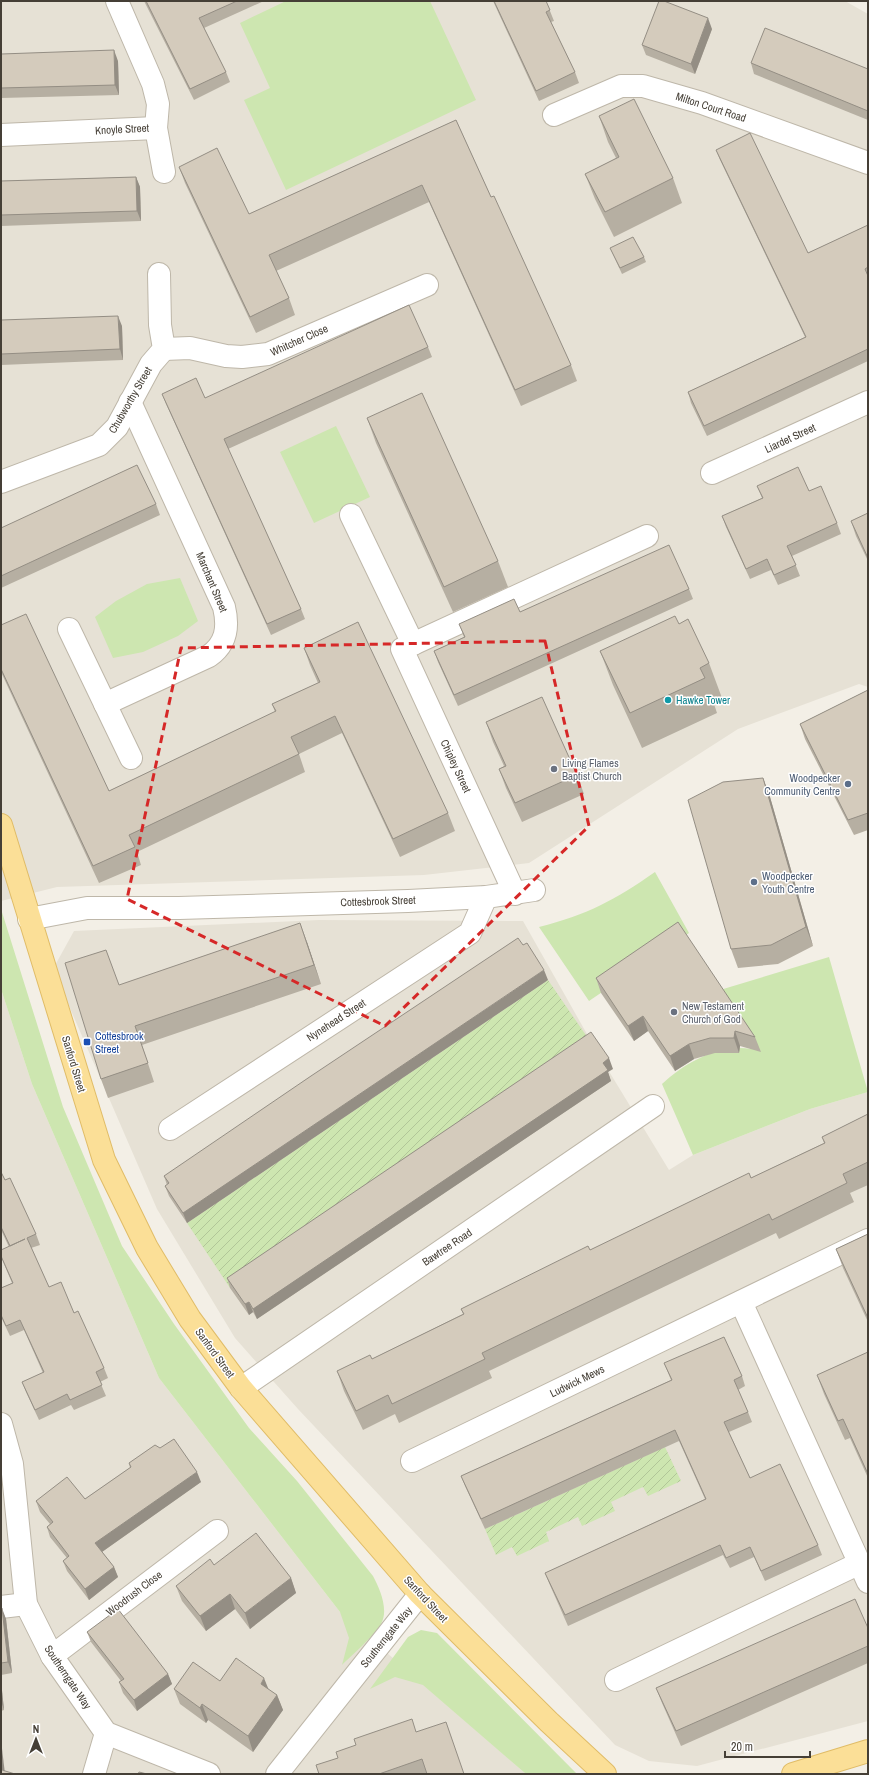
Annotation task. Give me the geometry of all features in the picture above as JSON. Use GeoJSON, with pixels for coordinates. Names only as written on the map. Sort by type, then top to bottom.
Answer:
{"type":"FeatureCollection","features":[{"type":"Feature","properties":{"kind":"main road","name":"Sanford Street"},"geometry":{"type":"LineString","coordinates":[[1,825],[104,1160],[151,1254],[190,1319],[241,1388],[420,1594],[549,1722],[605,1774]]}},
{"type":"Feature","properties":{"kind":"main road"},"geometry":{"type":"LineString","coordinates":[[793,1774],[868,1751]]}},
{"type":"Feature","properties":{"kind":"street","name":"Knoyle Street"},"geometry":{"type":"LineString","coordinates":[[1,134],[156,128],[158,104],[153,84],[118,1]]}},
{"type":"Feature","properties":{"kind":"street","name":"Milton Court Road"},"geometry":{"type":"LineString","coordinates":[[554,115],[621,86],[643,86],[753,121],[868,163]]}},
{"type":"Feature","properties":{"kind":"street"},"geometry":{"type":"LineString","coordinates":[[156,128],[164,172]]}},
{"type":"Feature","properties":{"kind":"street"},"geometry":{"type":"LineString","coordinates":[[159,274],[160,325],[164,349]]}},
{"type":"Feature","properties":{"kind":"street","name":"Whitcher Close"},"geometry":{"type":"LineString","coordinates":[[164,349],[190,348],[226,356],[268,354],[427,285]]}},
{"type":"Feature","properties":{"kind":"street","name":"Chubworthy Street"},"geometry":{"type":"LineString","coordinates":[[1,482],[99,446],[117,427],[151,364],[164,349]]}},
{"type":"Feature","properties":{"kind":"street","name":"Marchant Street"},"geometry":{"type":"LineString","coordinates":[[105,704],[208,656],[222,644],[227,627],[224,607],[130,402]]}},
{"type":"Feature","properties":{"kind":"street","name":"Liardet Street"},"geometry":{"type":"LineString","coordinates":[[712,473],[868,402]]}},
{"type":"Feature","properties":{"kind":"street"},"geometry":{"type":"LineString","coordinates":[[351,514],[413,644],[647,536]]}},
{"type":"Feature","properties":{"kind":"street"},"geometry":{"type":"LineString","coordinates":[[69,629],[131,758]]}},
{"type":"Feature","properties":{"kind":"street","name":"Chipley Street"},"geometry":{"type":"LineString","coordinates":[[413,644],[402,649],[525,892]]}},
{"type":"Feature","properties":{"kind":"street","name":"Cottesbrook Street"},"geometry":{"type":"LineString","coordinates":[[29,919],[87,908],[187,907],[486,897],[525,892]]}},
{"type":"Feature","properties":{"kind":"street","name":"Nynehead Street"},"geometry":{"type":"LineString","coordinates":[[170,1130],[470,933],[486,897]]}},
{"type":"Feature","properties":{"kind":"street","name":"Bawtree Road"},"geometry":{"type":"LineString","coordinates":[[241,1388],[653,1106]]}},
{"type":"Feature","properties":{"kind":"street","name":"Ludwick Mews"},"geometry":{"type":"LineString","coordinates":[[412,1461],[868,1240]]}},
{"type":"Feature","properties":{"kind":"street"},"geometry":{"type":"LineString","coordinates":[[616,1680],[864,1573],[741,1302]]}},
{"type":"Feature","properties":{"kind":"street","name":"Southerngate Way"},"geometry":{"type":"LineString","coordinates":[[1,1424],[12,1464],[26,1604],[52,1656],[106,1733]]}},
{"type":"Feature","properties":{"kind":"street","name":"Woodrush Close"},"geometry":{"type":"LineString","coordinates":[[52,1656],[216,1531]]}},
{"type":"Feature","properties":{"kind":"street","name":"Southerngate Way"},"geometry":{"type":"LineString","coordinates":[[277,1774],[420,1594]]}},
{"type":"Feature","properties":{"kind":"street"},"geometry":{"type":"LineString","coordinates":[[1,1607],[26,1604]]}},
{"type":"Feature","properties":{"kind":"street"},"geometry":{"type":"LineString","coordinates":[[94,1774],[106,1733],[208,1774]]}},
{"type":"Feature","properties":{"kind":"highlighted area"},"geometry":{"type":"Polygon","coordinates":[[[545,641],[589,826],[385,1026],[127,899],[181,648],[545,641]]]}},
{"type":"Feature","properties":{"kind":"shaded area"},"geometry":{"type":"Polygon","coordinates":[[[1,1],[845,1],[868,14],[868,687],[859,684],[738,729],[529,863],[424,875],[57,887],[1,901],[1,1]]]}},
{"type":"Feature","properties":{"kind":"shaded area"},"geometry":{"type":"Polygon","coordinates":[[[319,920],[523,921],[596,1050],[669,1170],[693,1155],[810,1109],[868,1092],[868,1721],[697,1766],[649,1761],[615,1745],[298,1409],[235,1338],[157,1209],[53,969],[74,931],[319,920]]]}},
{"type":"Feature","properties":{"kind":"shaded area"},"geometry":{"type":"Polygon","coordinates":[[[1,989],[32,1084],[159,1378],[340,1612],[526,1774],[1,1774],[1,989]]]}},
{"type":"Feature","properties":{"kind":"green space"},"geometry":{"type":"Polygon","coordinates":[[[286,1],[430,1],[476,100],[286,190],[244,100],[270,88],[240,23],[286,1]]]}},
{"type":"Feature","properties":{"kind":"green space"},"geometry":{"type":"Polygon","coordinates":[[[336,426],[370,497],[314,523],[280,452],[336,426]]]}},
{"type":"Feature","properties":{"kind":"green space"},"geometry":{"type":"Polygon","coordinates":[[[180,578],[198,621],[178,636],[143,652],[113,658],[95,617],[116,601],[147,584],[180,578]]]}},
{"type":"Feature","properties":{"kind":"green space"},"geometry":{"type":"Polygon","coordinates":[[[655,872],[689,933],[589,1001],[539,927],[572,917],[600,906],[627,891],[655,872]]]}},
{"type":"Feature","properties":{"kind":"green space"},"geometry":{"type":"Polygon","coordinates":[[[1,909],[63,1107],[122,1246],[174,1324],[249,1428],[297,1481],[373,1576],[378,1587],[384,1606],[381,1624],[369,1639],[342,1665],[349,1638],[340,1612],[159,1378],[32,1084],[1,989],[1,909]]]}},
{"type":"Feature","properties":{"kind":"green space"},"geometry":{"type":"Polygon","coordinates":[[[829,957],[868,1092],[810,1109],[693,1155],[662,1084],[681,1069],[703,1056],[727,1049],[751,1049],[720,990],[829,957]]]}},
{"type":"Feature","properties":{"kind":"green space"},"geometry":{"type":"Polygon","coordinates":[[[548,980],[592,1044],[230,1288],[187,1223],[548,980]]]}},
{"type":"Feature","properties":{"kind":"green space"},"geometry":{"type":"Polygon","coordinates":[[[665,1447],[681,1481],[648,1496],[643,1487],[611,1502],[615,1511],[582,1526],[578,1517],[546,1532],[549,1541],[517,1556],[512,1547],[496,1555],[485,1529],[665,1447]]]}},
{"type":"Feature","properties":{"kind":"green space"},"geometry":{"type":"Polygon","coordinates":[[[421,1630],[437,1633],[577,1774],[526,1774],[423,1685],[395,1677],[370,1689],[408,1637],[421,1630]]]}},
{"type":"Feature","properties":{"kind":"building"},"geometry":{"type":"Polygon","coordinates":[[[146,1],[237,1],[199,18],[226,72],[190,89],[146,1]]]}},
{"type":"Feature","properties":{"kind":"building"},"geometry":{"type":"Polygon","coordinates":[[[494,1],[546,1],[550,10],[546,12],[575,72],[536,91],[494,1]]]}},
{"type":"Feature","properties":{"kind":"building"},"geometry":{"type":"Polygon","coordinates":[[[659,1],[664,1],[708,18],[691,64],[642,45],[659,1]]]}},
{"type":"Feature","properties":{"kind":"building"},"geometry":{"type":"Polygon","coordinates":[[[765,28],[868,69],[868,111],[751,63],[765,28]]]}},
{"type":"Feature","properties":{"kind":"building"},"geometry":{"type":"Polygon","coordinates":[[[114,50],[115,85],[1,88],[1,54],[114,50]]]}},
{"type":"Feature","properties":{"kind":"building"},"geometry":{"type":"Polygon","coordinates":[[[634,99],[673,178],[605,212],[585,174],[619,157],[599,116],[634,99]]]}},
{"type":"Feature","properties":{"kind":"building"},"geometry":{"type":"Polygon","coordinates":[[[456,120],[491,197],[494,196],[571,365],[515,390],[422,185],[269,255],[289,298],[250,317],[179,167],[217,148],[249,214],[456,120]]]}},
{"type":"Feature","properties":{"kind":"building"},"geometry":{"type":"Polygon","coordinates":[[[750,133],[808,253],[868,225],[868,267],[865,269],[868,276],[868,349],[704,426],[688,392],[806,337],[716,150],[750,133]]]}},
{"type":"Feature","properties":{"kind":"building"},"geometry":{"type":"Polygon","coordinates":[[[136,177],[137,211],[1,215],[1,181],[136,177]]]}},
{"type":"Feature","properties":{"kind":"building"},"geometry":{"type":"Polygon","coordinates":[[[633,237],[644,257],[620,268],[610,248],[633,237]]]}},
{"type":"Feature","properties":{"kind":"building"},"geometry":{"type":"Polygon","coordinates":[[[409,305],[428,347],[224,439],[301,609],[267,624],[162,394],[196,378],[205,398],[409,305]]]}},
{"type":"Feature","properties":{"kind":"building"},"geometry":{"type":"Polygon","coordinates":[[[118,316],[120,349],[1,354],[1,320],[118,316]]]}},
{"type":"Feature","properties":{"kind":"building"},"geometry":{"type":"Polygon","coordinates":[[[422,393],[498,561],[444,587],[367,418],[422,393]]]}},
{"type":"Feature","properties":{"kind":"building"},"geometry":{"type":"Polygon","coordinates":[[[137,465],[156,504],[1,576],[1,528],[137,465]]]}},
{"type":"Feature","properties":{"kind":"building"},"geometry":{"type":"Polygon","coordinates":[[[798,467],[809,491],[821,486],[837,523],[787,546],[796,565],[774,575],[767,559],[746,569],[722,516],[763,498],[757,486],[798,467]]]}},
{"type":"Feature","properties":{"kind":"building"},"geometry":{"type":"Polygon","coordinates":[[[868,513],[868,558],[851,521],[868,513]]]}},
{"type":"Feature","properties":{"kind":"building"},"geometry":{"type":"Polygon","coordinates":[[[669,545],[689,589],[454,695],[434,651],[465,637],[459,624],[514,599],[520,612],[669,545]]]}},
{"type":"Feature","properties":{"kind":"building"},"geometry":{"type":"Polygon","coordinates":[[[26,614],[109,791],[276,711],[272,704],[320,682],[304,648],[358,622],[448,813],[393,839],[335,716],[291,737],[299,754],[129,835],[135,847],[93,866],[1,669],[1,625],[26,614]]]}},
{"type":"Feature","properties":{"kind":"building"},"geometry":{"type":"Polygon","coordinates":[[[675,616],[679,624],[688,619],[709,663],[700,668],[705,678],[630,713],[600,651],[675,616]]]}},
{"type":"Feature","properties":{"kind":"building","name":"Woodpecker Community Centre"},"geometry":{"type":"Polygon","coordinates":[[[868,690],[868,813],[848,820],[800,724],[868,690]]]}},
{"type":"Feature","properties":{"kind":"building","name":"Living Flames Baptist Church"},"geometry":{"type":"Polygon","coordinates":[[[542,697],[577,775],[515,803],[499,769],[506,766],[486,722],[542,697]]]}},
{"type":"Feature","properties":{"kind":"building","name":"Woodpecker Youth Centre"},"geometry":{"type":"Polygon","coordinates":[[[763,778],[806,927],[771,945],[731,949],[688,800],[723,782],[763,778]]]}},
{"type":"Feature","properties":{"kind":"building","name":"New Testament Church of God"},"geometry":{"type":"Polygon","coordinates":[[[678,922],[755,1037],[735,1031],[734,1038],[710,1038],[689,1044],[670,1056],[643,1016],[628,1026],[596,978],[678,922]]]}},
{"type":"Feature","properties":{"kind":"building"},"geometry":{"type":"Polygon","coordinates":[[[300,923],[314,965],[135,1026],[148,1063],[101,1079],[65,963],[106,950],[119,985],[300,923]]]}},
{"type":"Feature","properties":{"kind":"building"},"geometry":{"type":"Polygon","coordinates":[[[518,938],[523,945],[527,943],[544,970],[183,1213],[165,1186],[169,1183],[164,1176],[518,938]]]}},
{"type":"Feature","properties":{"kind":"building"},"geometry":{"type":"Polygon","coordinates":[[[591,1032],[609,1058],[603,1063],[608,1070],[253,1309],[249,1302],[245,1304],[227,1278],[591,1032]]]}},
{"type":"Feature","properties":{"kind":"building"},"geometry":{"type":"Polygon","coordinates":[[[868,1114],[868,1162],[843,1174],[847,1183],[772,1220],[769,1214],[482,1353],[485,1359],[392,1404],[388,1395],[356,1411],[337,1371],[370,1355],[372,1359],[464,1314],[461,1309],[588,1246],[590,1250],[749,1173],[751,1178],[825,1143],[822,1137],[868,1114]]]}},
{"type":"Feature","properties":{"kind":"building"},"geometry":{"type":"Polygon","coordinates":[[[1,1172],[5,1180],[10,1178],[36,1234],[27,1238],[49,1287],[61,1282],[74,1313],[78,1311],[104,1368],[96,1372],[102,1385],[70,1400],[67,1394],[35,1410],[22,1382],[44,1372],[20,1320],[6,1326],[1,1315],[1,1288],[13,1283],[1,1256],[1,1250],[10,1246],[1,1227],[1,1172]]]}},
{"type":"Feature","properties":{"kind":"building"},"geometry":{"type":"Polygon","coordinates":[[[868,1234],[868,1318],[836,1249],[868,1234]]]}},
{"type":"Feature","properties":{"kind":"building"},"geometry":{"type":"Polygon","coordinates":[[[724,1337],[742,1376],[734,1380],[748,1412],[724,1422],[750,1478],[780,1464],[818,1545],[761,1571],[750,1547],[726,1558],[720,1545],[565,1615],[545,1573],[706,1499],[675,1430],[481,1519],[461,1476],[672,1380],[664,1363],[724,1337]]]}},
{"type":"Feature","properties":{"kind":"building"},"geometry":{"type":"Polygon","coordinates":[[[868,1352],[868,1474],[843,1419],[838,1421],[817,1375],[868,1352]]]}},
{"type":"Feature","properties":{"kind":"building"},"geometry":{"type":"Polygon","coordinates":[[[174,1439],[197,1472],[95,1543],[114,1567],[85,1589],[63,1561],[69,1556],[47,1527],[53,1522],[36,1501],[67,1477],[85,1499],[131,1467],[129,1463],[155,1445],[160,1448],[174,1439]]]}},
{"type":"Feature","properties":{"kind":"building"},"geometry":{"type":"Polygon","coordinates":[[[256,1533],[291,1578],[245,1613],[230,1594],[200,1616],[176,1586],[210,1559],[214,1565],[256,1533]]]}},
{"type":"Feature","properties":{"kind":"building"},"geometry":{"type":"Polygon","coordinates":[[[855,1599],[868,1628],[868,1646],[676,1731],[656,1688],[855,1599]]]}},
{"type":"Feature","properties":{"kind":"building"},"geometry":{"type":"Polygon","coordinates":[[[1,1608],[8,1662],[1,1663],[1,1608]]]}},
{"type":"Feature","properties":{"kind":"building"},"geometry":{"type":"Polygon","coordinates":[[[118,1609],[168,1674],[134,1700],[119,1682],[124,1679],[87,1632],[118,1609]]]}},
{"type":"Feature","properties":{"kind":"building"},"geometry":{"type":"Polygon","coordinates":[[[236,1658],[264,1678],[261,1684],[277,1695],[248,1736],[202,1704],[200,1708],[174,1689],[193,1662],[220,1681],[236,1658]]]}},
{"type":"Feature","properties":{"kind":"building"},"geometry":{"type":"Polygon","coordinates":[[[412,1719],[416,1732],[446,1722],[464,1774],[427,1774],[422,1759],[379,1774],[319,1774],[316,1765],[338,1758],[336,1752],[356,1745],[354,1739],[412,1719]]]}},
{"type":"Feature","properties":{"kind":"building"},"geometry":{"type":"Polygon","coordinates":[[[1,1765],[2,1770],[15,1774],[1,1774],[1,1765]]]}},
{"type":"Feature","properties":{"kind":"place","name":"Hawke Tower"},"geometry":{"type":"Point","coordinates":[668,700]}},
{"type":"Feature","properties":{"kind":"place","name":"Living Flames Baptist Church"},"geometry":{"type":"Point","coordinates":[554,769]}},
{"type":"Feature","properties":{"kind":"place","name":"Woodpecker Community Centre"},"geometry":{"type":"Point","coordinates":[848,784]}},
{"type":"Feature","properties":{"kind":"place","name":"Woodpecker Youth Centre"},"geometry":{"type":"Point","coordinates":[754,882]}},
{"type":"Feature","properties":{"kind":"place","name":"New Testament Church of God"},"geometry":{"type":"Point","coordinates":[674,1012]}},
{"type":"Feature","properties":{"kind":"place","name":"Cottesbrook Street"},"geometry":{"type":"Point","coordinates":[87,1042]}}]}
